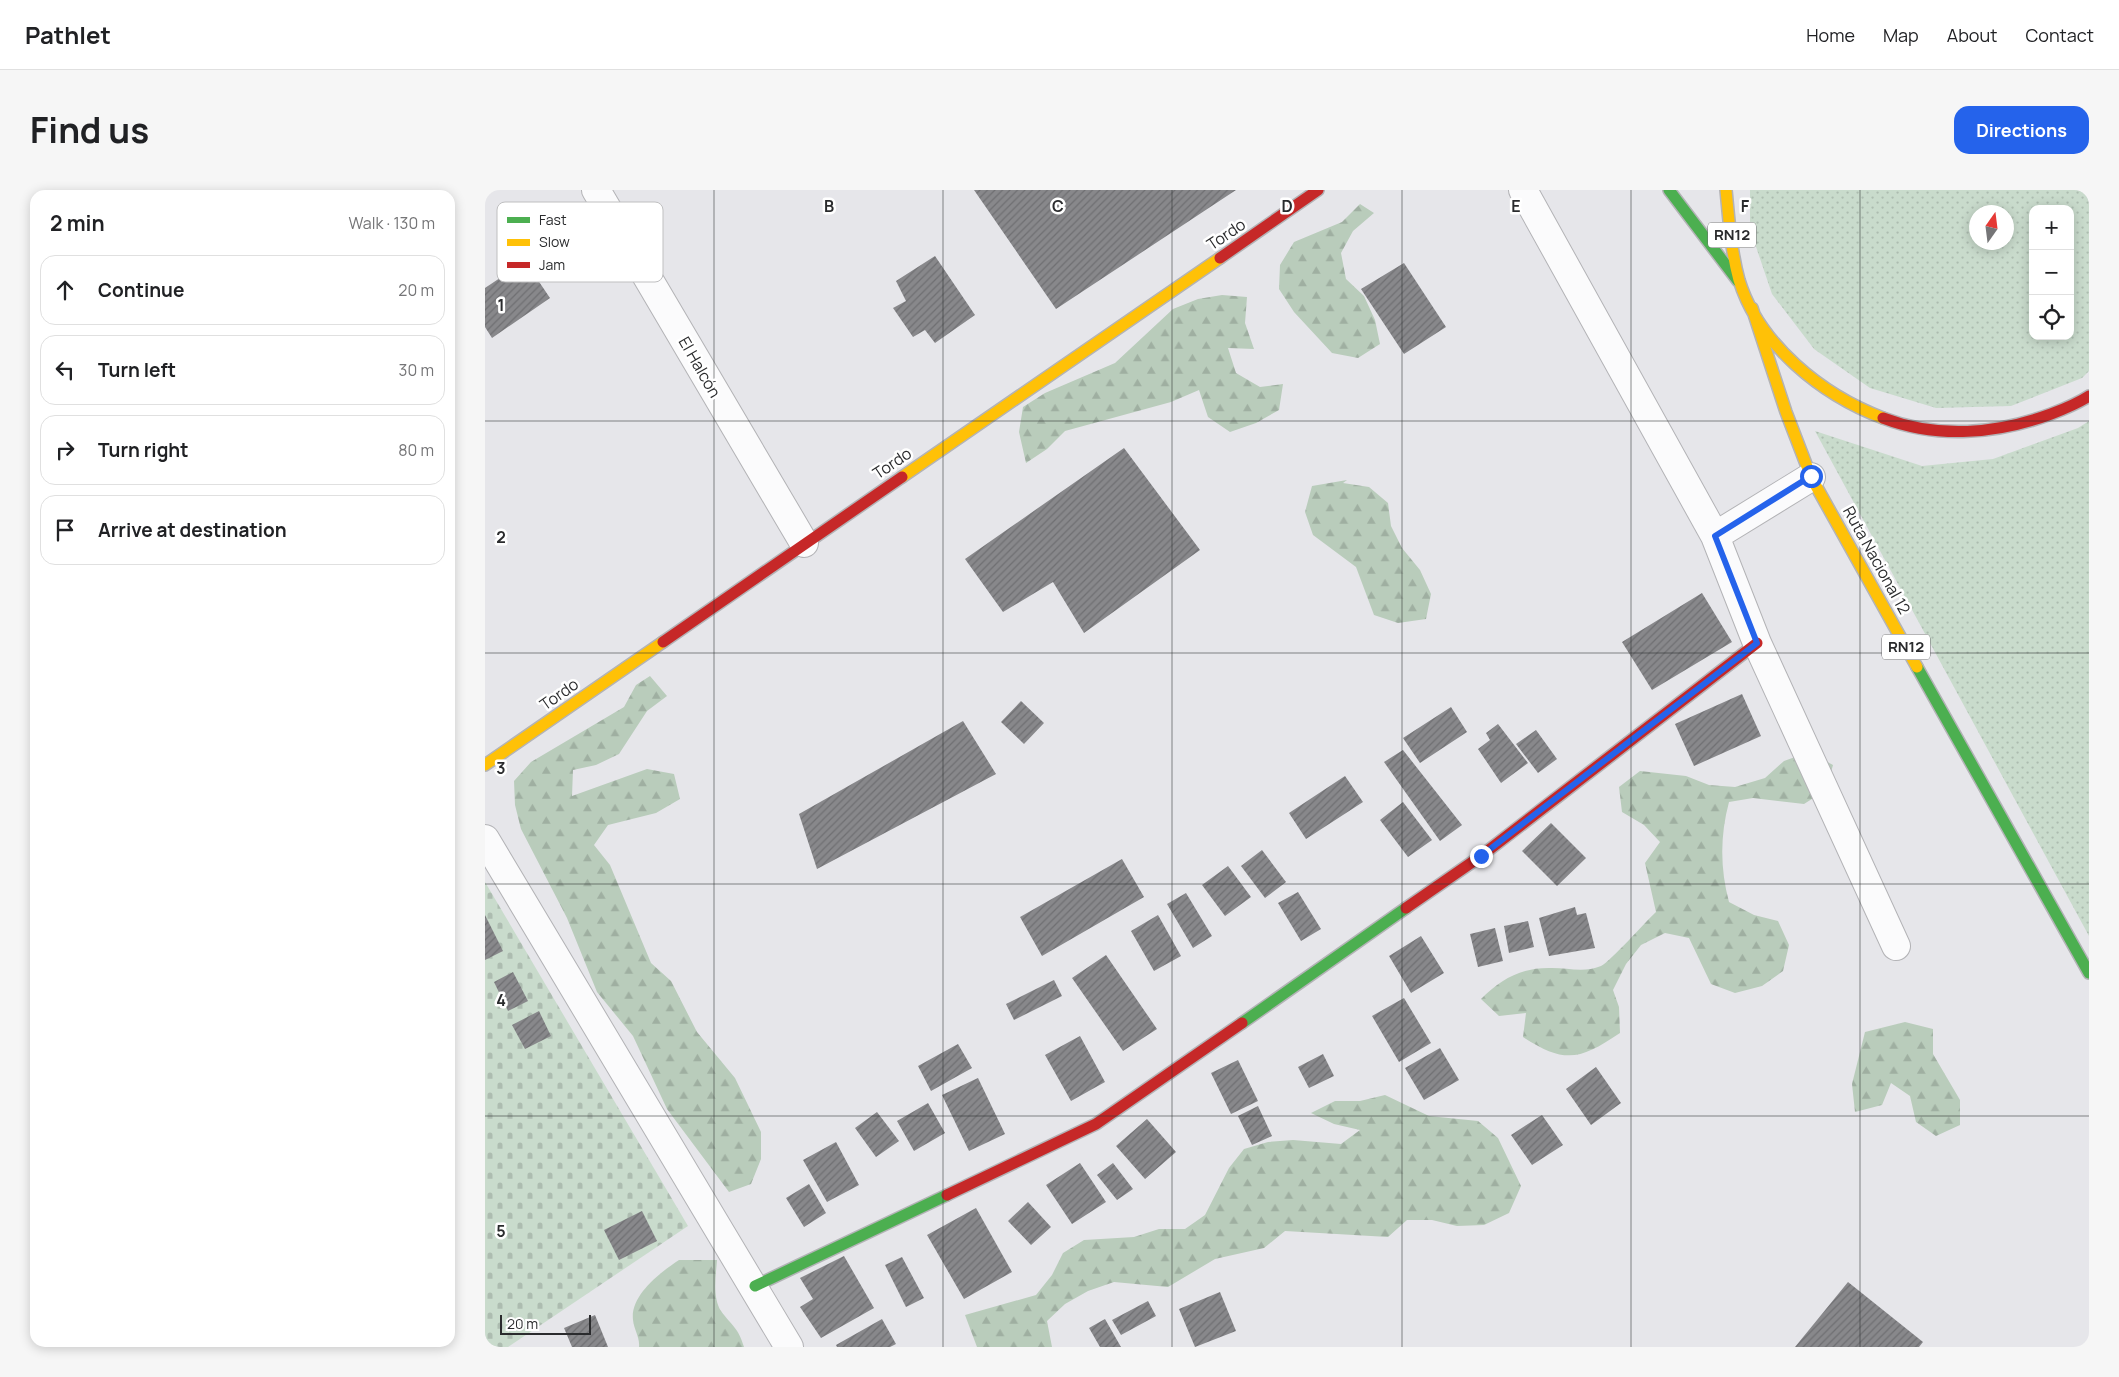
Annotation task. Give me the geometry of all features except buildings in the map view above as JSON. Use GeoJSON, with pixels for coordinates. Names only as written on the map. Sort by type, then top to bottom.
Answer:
{"type":"FeatureCollection","features":[{"type":"Feature","properties":{"kind":"main road","name":"Tordo"},"geometry":{"type":"LineString","coordinates":[[485,765],[1318,190]]}},
{"type":"Feature","properties":{"kind":"main road"},"geometry":{"type":"LineString","coordinates":[[1669,190],[1739,281]]}},
{"type":"Feature","properties":{"kind":"main road","name":"RN12"},"geometry":{"type":"LineString","coordinates":[[1726,190],[1739,281],[1751,308],[1789,360],[1840,399],[1899,424],[1962,434],[2025,425],[2089,396]]}},
{"type":"Feature","properties":{"kind":"main road","name":"Ruta Nacional 12"},"geometry":{"type":"LineString","coordinates":[[1751,308],[1786,412],[1811,476],[2089,973]]}},
{"type":"Feature","properties":{"kind":"main road"},"geometry":{"type":"LineString","coordinates":[[755,1286],[1096,1124],[1481,856],[1757,643]]}},
{"type":"Feature","properties":{"kind":"street","name":"El Halcón"},"geometry":{"type":"LineString","coordinates":[[596,190],[603,202]]}},
{"type":"Feature","properties":{"kind":"street"},"geometry":{"type":"LineString","coordinates":[[1523,190],[1715,536],[1757,643],[1897,946]]}},
{"type":"Feature","properties":{"kind":"street","name":"El Halcón"},"geometry":{"type":"LineString","coordinates":[[650,282],[804,543]]}},
{"type":"Feature","properties":{"kind":"street"},"geometry":{"type":"LineString","coordinates":[[1715,536],[1811,476]]}},
{"type":"Feature","properties":{"kind":"street"},"geometry":{"type":"LineString","coordinates":[[485,839],[755,1286],[789,1347]]}},
{"type":"Feature","properties":{"kind":"green space"},"geometry":{"type":"Polygon","coordinates":[[[1750,190],[2089,190],[2089,371],[2082,378],[2011,406],[1936,408],[1870,388],[1814,349],[1772,294],[1750,229],[1750,190]]]}},
{"type":"Feature","properties":{"kind":"green space"},"geometry":{"type":"Polygon","coordinates":[[[1360,204],[1374,213],[1353,231],[1341,253],[1346,279],[1364,296],[1375,320],[1380,344],[1358,358],[1332,353],[1294,312],[1279,289],[1280,265],[1294,242],[1342,222],[1360,204]]]}},
{"type":"Feature","properties":{"kind":"green space"},"geometry":{"type":"Polygon","coordinates":[[[1222,295],[1247,297],[1245,323],[1254,349],[1228,348],[1236,373],[1260,387],[1283,384],[1279,410],[1256,423],[1230,432],[1208,417],[1199,390],[1171,402],[1065,431],[1047,449],[1026,463],[1019,432],[1023,407],[1045,393],[1115,363],[1173,309],[1198,299],[1222,295]]]}},
{"type":"Feature","properties":{"kind":"green space"},"geometry":{"type":"Polygon","coordinates":[[[2089,421],[2089,936],[1815,431],[1922,466],[1993,459],[2078,428],[2089,421]]]}},
{"type":"Feature","properties":{"kind":"green space"},"geometry":{"type":"Polygon","coordinates":[[[1347,480],[1343,483],[1369,487],[1388,503],[1391,526],[1402,548],[1420,570],[1431,594],[1426,619],[1398,623],[1374,615],[1356,567],[1313,535],[1305,512],[1312,486],[1347,480]]]}},
{"type":"Feature","properties":{"kind":"green space"},"geometry":{"type":"Polygon","coordinates":[[[650,676],[667,696],[647,711],[619,754],[596,765],[573,770],[572,796],[647,769],[674,774],[680,799],[656,813],[608,825],[594,845],[610,865],[651,963],[671,981],[697,1032],[735,1078],[761,1132],[761,1159],[751,1184],[729,1192],[667,1109],[633,1036],[597,992],[567,918],[521,829],[515,805],[514,781],[531,762],[624,707],[636,685],[650,676]]]}},
{"type":"Feature","properties":{"kind":"green space"},"geometry":{"type":"Polygon","coordinates":[[[1809,752],[1833,765],[1826,790],[1804,804],[1753,798],[1729,802],[1724,827],[1722,852],[1729,902],[1754,915],[1778,921],[1789,945],[1783,971],[1762,986],[1735,993],[1711,984],[1689,938],[1665,933],[1641,945],[1626,964],[1613,990],[1619,1007],[1620,1033],[1594,1049],[1572,1055],[1550,1052],[1523,1037],[1526,1013],[1499,1016],[1481,999],[1504,980],[1522,972],[1541,968],[1583,970],[1601,966],[1656,912],[1645,863],[1660,842],[1644,825],[1622,812],[1619,787],[1640,771],[1686,776],[1709,785],[1735,787],[1765,778],[1784,761],[1809,752]]]}},
{"type":"Feature","properties":{"kind":"green space"},"geometry":{"type":"Polygon","coordinates":[[[485,882],[688,1226],[508,1347],[485,1347],[485,882]]]}},
{"type":"Feature","properties":{"kind":"green space"},"geometry":{"type":"Polygon","coordinates":[[[1905,1022],[1933,1029],[1933,1054],[1960,1100],[1960,1125],[1936,1136],[1916,1122],[1910,1096],[1891,1083],[1882,1105],[1855,1112],[1852,1084],[1865,1032],[1905,1022]]]}},
{"type":"Feature","properties":{"kind":"green space"},"geometry":{"type":"Polygon","coordinates":[[[1385,1095],[1429,1116],[1478,1121],[1498,1138],[1521,1186],[1509,1213],[1484,1225],[1457,1226],[1432,1220],[1407,1220],[1388,1237],[1285,1231],[1264,1248],[1215,1259],[1168,1287],[1114,1282],[1088,1291],[1065,1304],[1047,1321],[1052,1347],[977,1347],[965,1315],[1036,1295],[1052,1275],[1063,1253],[1084,1240],[1134,1237],[1159,1229],[1185,1229],[1205,1215],[1229,1168],[1244,1149],[1268,1142],[1293,1140],[1341,1144],[1360,1130],[1334,1124],[1311,1113],[1335,1101],[1360,1101],[1385,1095]]]}},
{"type":"Feature","properties":{"kind":"green space"},"geometry":{"type":"Polygon","coordinates":[[[679,1260],[717,1260],[716,1299],[721,1311],[737,1331],[744,1347],[639,1347],[639,1340],[633,1320],[636,1302],[648,1285],[679,1260]]]}},
{"type":"Feature","properties":{"kind":"traffic: fast"},"geometry":{"type":"LineString","coordinates":[[1669,190],[1738,281]]}},
{"type":"Feature","properties":{"kind":"traffic: fast"},"geometry":{"type":"LineString","coordinates":[[1917,667],[2089,973]]}},
{"type":"Feature","properties":{"kind":"traffic: fast"},"geometry":{"type":"LineString","coordinates":[[1242,1023],[1406,908]]}},
{"type":"Feature","properties":{"kind":"traffic: fast"},"geometry":{"type":"LineString","coordinates":[[755,1286],[947,1195]]}},
{"type":"Feature","properties":{"kind":"traffic: slow"},"geometry":{"type":"LineString","coordinates":[[1726,190],[1736,269],[1748,304],[1761,326],[1777,346],[1816,381],[1838,396],[1883,418]]}},
{"type":"Feature","properties":{"kind":"traffic: slow"},"geometry":{"type":"LineString","coordinates":[[902,477],[1220,258]]}},
{"type":"Feature","properties":{"kind":"traffic: slow"},"geometry":{"type":"LineString","coordinates":[[1752,308],[1786,412],[1811,477],[1917,667]]}},
{"type":"Feature","properties":{"kind":"traffic: slow"},"geometry":{"type":"LineString","coordinates":[[485,765],[663,642]]}},
{"type":"Feature","properties":{"kind":"traffic: jam"},"geometry":{"type":"LineString","coordinates":[[1220,258],[1318,190]]}},
{"type":"Feature","properties":{"kind":"traffic: jam"},"geometry":{"type":"LineString","coordinates":[[1883,418],[1925,429],[1946,431],[1989,430],[2031,421],[2075,404],[2089,396]]}},
{"type":"Feature","properties":{"kind":"traffic: jam"},"geometry":{"type":"LineString","coordinates":[[663,642],[902,477]]}},
{"type":"Feature","properties":{"kind":"traffic: jam"},"geometry":{"type":"LineString","coordinates":[[1406,908],[1481,856],[1757,643]]}},
{"type":"Feature","properties":{"kind":"traffic: jam"},"geometry":{"type":"LineString","coordinates":[[947,1195],[1096,1124],[1242,1023]]}},
{"type":"Feature","properties":{"kind":"route"},"geometry":{"type":"LineString","coordinates":[[1481,856],[1757,643],[1715,536],[1811,476]]}}]}
